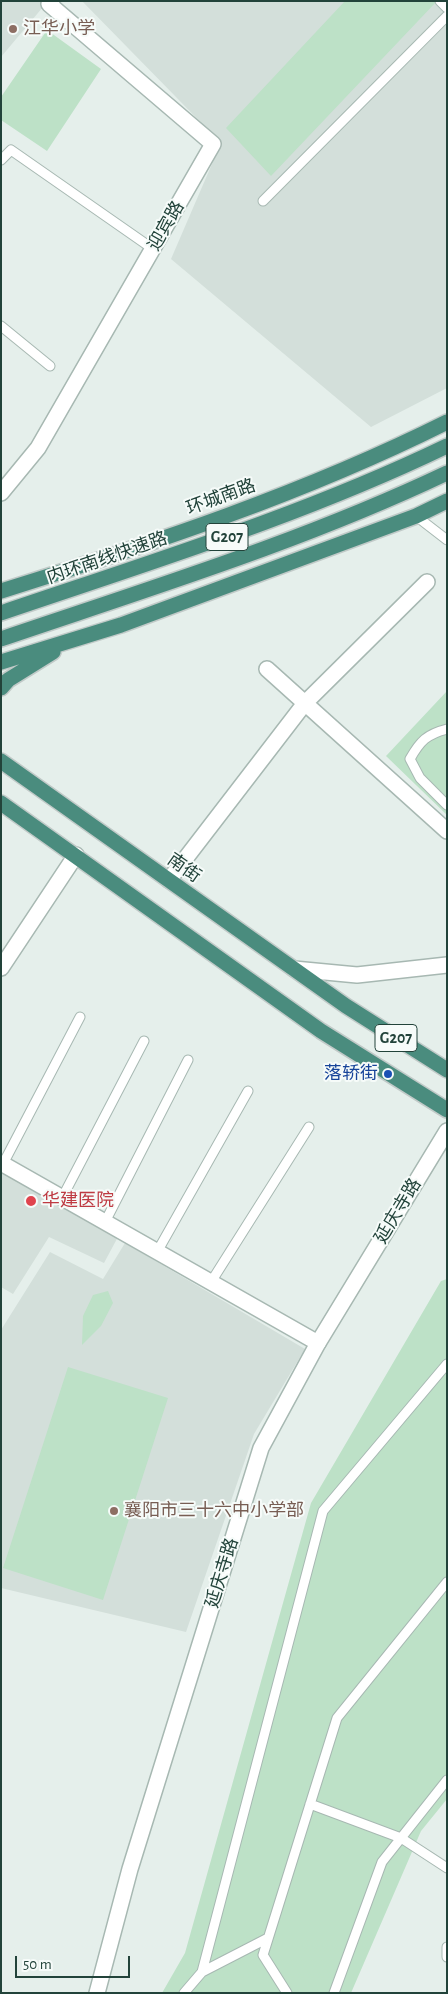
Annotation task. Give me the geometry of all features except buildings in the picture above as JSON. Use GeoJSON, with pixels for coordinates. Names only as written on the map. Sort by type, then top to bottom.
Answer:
{"type":"FeatureCollection","features":[{"type":"Feature","properties":{"kind":"highway","name":"环城南路"},"geometry":{"type":"LineString","coordinates":[[1,591],[238,512],[409,441],[447,422]]}},
{"type":"Feature","properties":{"kind":"highway","name":"内环南线快速路"},"geometry":{"type":"LineString","coordinates":[[1,613],[235,534],[383,476],[447,446]]}},
{"type":"Feature","properties":{"kind":"highway","name":"G207"},"geometry":{"type":"LineString","coordinates":[[1,639],[245,555],[392,499],[447,474]]}},
{"type":"Feature","properties":{"kind":"highway","name":"G207"},"geometry":{"type":"LineString","coordinates":[[1,662],[121,625],[416,516],[447,501]]}},
{"type":"Feature","properties":{"kind":"highway"},"geometry":{"type":"LineString","coordinates":[[1,688],[8,680],[72,640]]}},
{"type":"Feature","properties":{"kind":"highway","name":"南街"},"geometry":{"type":"LineString","coordinates":[[1,761],[346,1006],[447,1070]]}},
{"type":"Feature","properties":{"kind":"highway"},"geometry":{"type":"LineString","coordinates":[[1,803],[321,1031],[447,1110]]}},
{"type":"Feature","properties":{"kind":"highway"},"geometry":{"type":"LineString","coordinates":[[1,808],[29,822]]}},
{"type":"Feature","properties":{"kind":"street","name":"迎宾路"},"geometry":{"type":"LineString","coordinates":[[1,493],[38,448],[213,144],[49,4],[52,1]]}},
{"type":"Feature","properties":{"kind":"street"},"geometry":{"type":"LineString","coordinates":[[168,880],[305,703],[427,582]]}},
{"type":"Feature","properties":{"kind":"street"},"geometry":{"type":"LineString","coordinates":[[267,669],[447,831]]}},
{"type":"Feature","properties":{"kind":"street"},"geometry":{"type":"LineString","coordinates":[[1,968],[76,855]]}},
{"type":"Feature","properties":{"kind":"street"},"geometry":{"type":"LineString","coordinates":[[294,969],[357,974],[447,965]]}},
{"type":"Feature","properties":{"kind":"street","name":"延庆寺路"},"geometry":{"type":"LineString","coordinates":[[98,1993],[130,1869],[261,1448],[318,1343],[447,1131]]}},
{"type":"Feature","properties":{"kind":"street"},"geometry":{"type":"LineString","coordinates":[[2,1163],[318,1343]]}},
{"type":"Feature","properties":{"kind":"lane"},"geometry":{"type":"LineString","coordinates":[[440,1],[447,8]]}},
{"type":"Feature","properties":{"kind":"lane"},"geometry":{"type":"LineString","coordinates":[[263,201],[447,16]]}},
{"type":"Feature","properties":{"kind":"lane"},"geometry":{"type":"LineString","coordinates":[[1,160],[11,150],[152,249]]}},
{"type":"Feature","properties":{"kind":"lane"},"geometry":{"type":"LineString","coordinates":[[1,326],[50,366]]}},
{"type":"Feature","properties":{"kind":"lane"},"geometry":{"type":"LineString","coordinates":[[416,516],[447,540]]}},
{"type":"Feature","properties":{"kind":"lane"},"geometry":{"type":"LineString","coordinates":[[447,729],[433,732],[418,744],[410,759],[420,778],[447,805]]}},
{"type":"Feature","properties":{"kind":"lane"},"geometry":{"type":"LineString","coordinates":[[2,1163],[80,1017]]}},
{"type":"Feature","properties":{"kind":"lane"},"geometry":{"type":"LineString","coordinates":[[62,1198],[144,1041]]}},
{"type":"Feature","properties":{"kind":"lane"},"geometry":{"type":"LineString","coordinates":[[105,1222],[188,1060]]}},
{"type":"Feature","properties":{"kind":"lane"},"geometry":{"type":"LineString","coordinates":[[157,1252],[248,1091]]}},
{"type":"Feature","properties":{"kind":"lane"},"geometry":{"type":"LineString","coordinates":[[211,1282],[309,1127]]}},
{"type":"Feature","properties":{"kind":"lane"},"geometry":{"type":"LineString","coordinates":[[202,1972],[322,1511],[447,1364]]}},
{"type":"Feature","properties":{"kind":"lane"},"geometry":{"type":"LineString","coordinates":[[287,1993],[263,1955],[337,1718],[445,1588]]}},
{"type":"Feature","properties":{"kind":"lane"},"geometry":{"type":"LineString","coordinates":[[334,1993],[382,1862],[447,1780]]}},
{"type":"Feature","properties":{"kind":"lane"},"geometry":{"type":"LineString","coordinates":[[310,1804],[401,1838],[447,1868]]}},
{"type":"Feature","properties":{"kind":"lane"},"geometry":{"type":"LineString","coordinates":[[184,1993],[202,1972],[268,1938]]}},
{"type":"Feature","properties":{"kind":"lane"},"geometry":{"type":"LineString","coordinates":[[447,1947],[447,1957]]}},
{"type":"Feature","properties":{"kind":"shaded area","name":"江华小学"},"geometry":{"type":"Polygon","coordinates":[[[1,1],[48,1],[1,57],[1,1]]]}},
{"type":"Feature","properties":{"kind":"shaded area"},"geometry":{"type":"Polygon","coordinates":[[[82,1],[447,1],[447,388],[371,427],[171,259],[221,143],[82,1]]]}},
{"type":"Feature","properties":{"kind":"shaded area","name":"华建医院"},"geometry":{"type":"Polygon","coordinates":[[[1,1168],[119,1235],[104,1263],[49,1237],[13,1294],[1,1287],[1,1168]]]}},
{"type":"Feature","properties":{"kind":"shaded area","name":"襄阳市三十六中小学部"},"geometry":{"type":"Polygon","coordinates":[[[125,1243],[305,1349],[254,1434],[186,1632],[1,1588],[1,1330],[50,1252],[103,1279],[125,1243]]]}},
{"type":"Feature","properties":{"kind":"green space"},"geometry":{"type":"Polygon","coordinates":[[[345,1],[437,1],[271,176],[226,128],[345,1]]]}},
{"type":"Feature","properties":{"kind":"green space"},"geometry":{"type":"Polygon","coordinates":[[[47,30],[101,69],[47,151],[1,120],[1,97],[47,30]]]}},
{"type":"Feature","properties":{"kind":"green space"},"geometry":{"type":"Polygon","coordinates":[[[447,691],[447,815],[386,756],[447,691]]]}},
{"type":"Feature","properties":{"kind":"green space"},"geometry":{"type":"Polygon","coordinates":[[[447,1279],[447,1799],[421,1831],[351,1993],[162,1993],[185,1953],[311,1503],[441,1281],[447,1279]]]}},
{"type":"Feature","properties":{"kind":"green space"},"geometry":{"type":"Polygon","coordinates":[[[108,1291],[113,1303],[101,1326],[82,1345],[83,1316],[93,1295],[108,1291]]]}},
{"type":"Feature","properties":{"kind":"green space"},"geometry":{"type":"Polygon","coordinates":[[[68,1367],[168,1398],[103,1600],[3,1568],[68,1367]]]}},
{"type":"Feature","properties":{"kind":"place","name":"江华小学"},"geometry":{"type":"Point","coordinates":[13,29]}},
{"type":"Feature","properties":{"kind":"place","name":"落轿街"},"geometry":{"type":"Point","coordinates":[388,1074]}},
{"type":"Feature","properties":{"kind":"place","name":"华建医院"},"geometry":{"type":"Point","coordinates":[31,1201]}},
{"type":"Feature","properties":{"kind":"place","name":"襄阳市三十六中小学部"},"geometry":{"type":"Point","coordinates":[114,1511]}}]}
